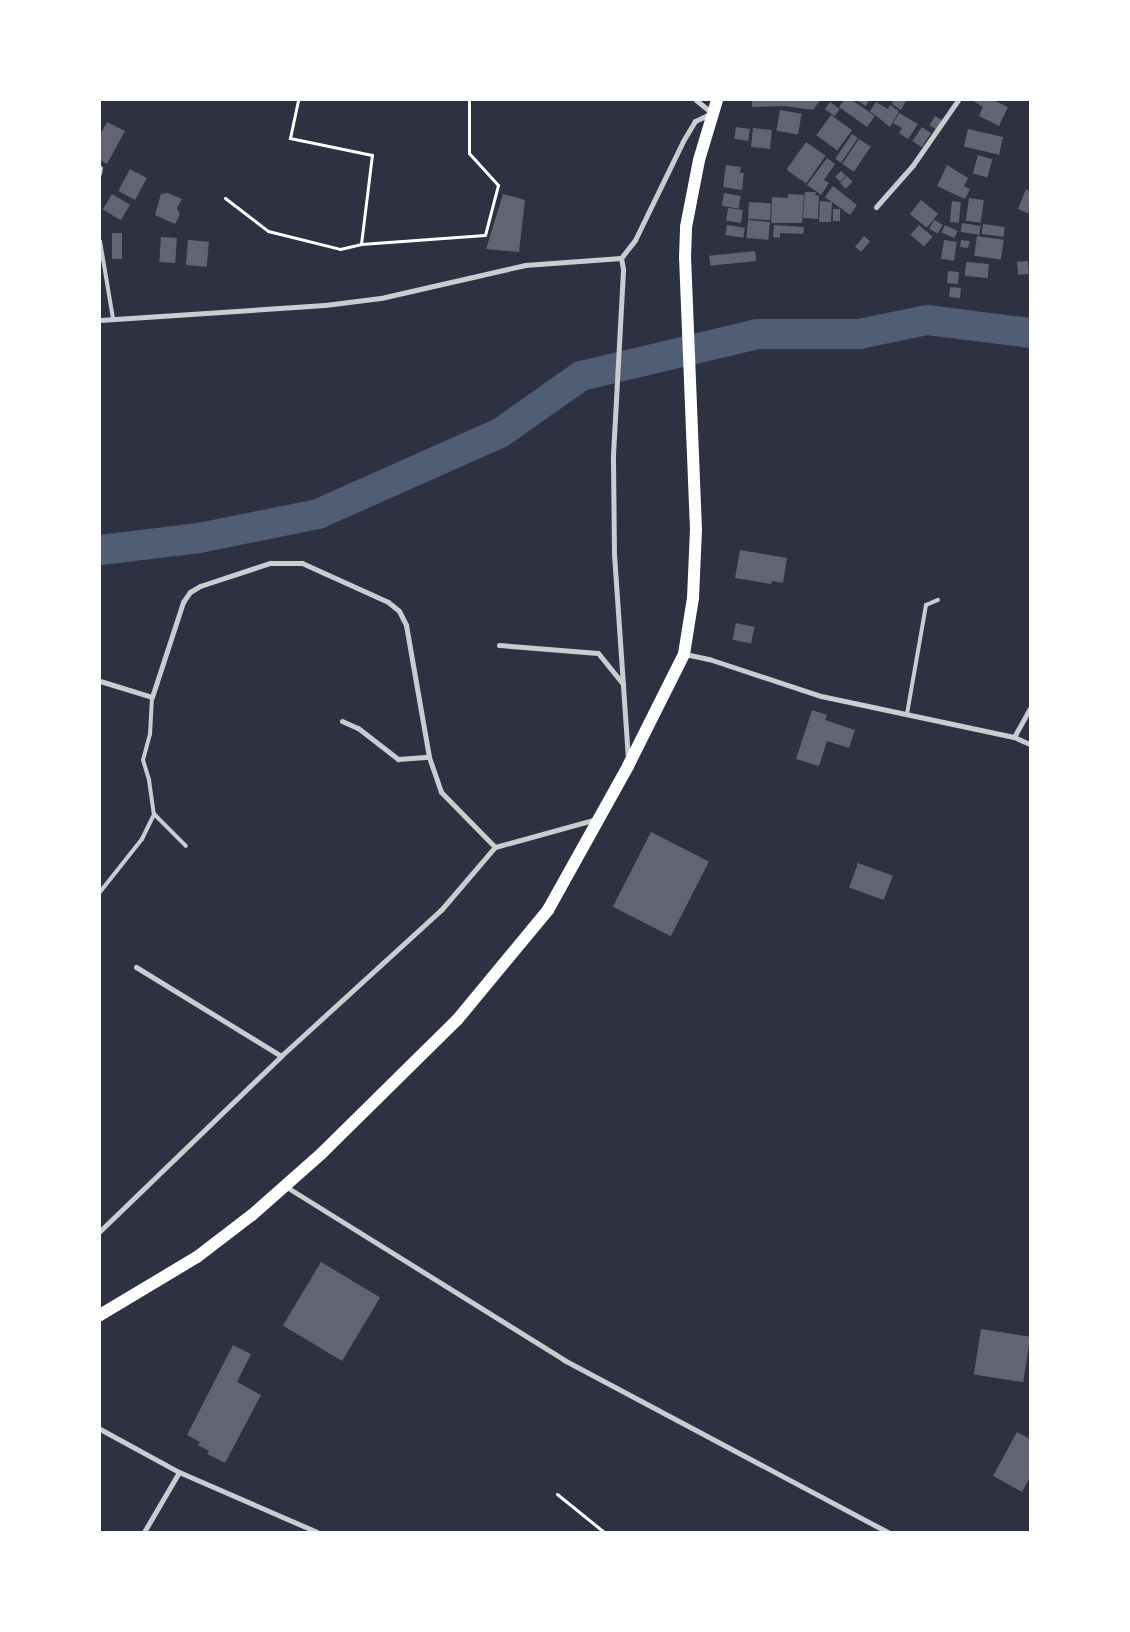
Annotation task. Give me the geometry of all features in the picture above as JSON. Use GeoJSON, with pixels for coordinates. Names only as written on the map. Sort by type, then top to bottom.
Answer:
{"type":"FeatureCollection","features":[{"type":"Feature","properties":{"kind":"main road"},"geometry":{"type":"LineString","coordinates":[[100,1315],[197,1257],[252,1215],[322,1153],[457,1020],[548,910],[628,766],[684,654],[693,598],[696,530],[684,258],[686,227],[697,169],[717,100]]}},
{"type":"Feature","properties":{"kind":"street"},"geometry":{"type":"LineString","coordinates":[[100,320],[335,304],[381,298],[526,265],[621,258],[635,240],[683,141],[696,121],[712,113],[696,100]]}},
{"type":"Feature","properties":{"kind":"street"},"geometry":{"type":"LineString","coordinates":[[876,207],[912,165],[958,100]]}},
{"type":"Feature","properties":{"kind":"street"},"geometry":{"type":"LineString","coordinates":[[621,258],[623,269],[613,455],[614,555],[628,766]]}},
{"type":"Feature","properties":{"kind":"street"},"geometry":{"type":"LineString","coordinates":[[100,681],[152,697],[183,602],[190,592],[200,586],[270,563],[302,563],[388,602],[399,611],[406,625],[429,758],[441,792],[495,847]]}},
{"type":"Feature","properties":{"kind":"street"},"geometry":{"type":"LineString","coordinates":[[499,645],[598,653],[624,684]]}},
{"type":"Feature","properties":{"kind":"street"},"geometry":{"type":"LineString","coordinates":[[684,654],[709,658],[821,696],[1014,737],[1030,744]]}},
{"type":"Feature","properties":{"kind":"street"},"geometry":{"type":"LineString","coordinates":[[1014,737],[1030,708]]}},
{"type":"Feature","properties":{"kind":"street"},"geometry":{"type":"LineString","coordinates":[[342,721],[358,728],[398,759],[429,758]]}},
{"type":"Feature","properties":{"kind":"street"},"geometry":{"type":"LineString","coordinates":[[100,1231],[281,1056],[441,910],[495,847],[601,817]]}},
{"type":"Feature","properties":{"kind":"street"},"geometry":{"type":"LineString","coordinates":[[136,967],[281,1056]]}},
{"type":"Feature","properties":{"kind":"street"},"geometry":{"type":"LineString","coordinates":[[284,1186],[564,1360],[888,1532]]}},
{"type":"Feature","properties":{"kind":"street"},"geometry":{"type":"LineString","coordinates":[[100,1429],[178,1472],[317,1532]]}},
{"type":"Feature","properties":{"kind":"street"},"geometry":{"type":"LineString","coordinates":[[144,1532],[178,1472]]}},
{"type":"Feature","properties":{"kind":"lane"},"geometry":{"type":"LineString","coordinates":[[100,174],[101,168]]}},
{"type":"Feature","properties":{"kind":"lane"},"geometry":{"type":"LineString","coordinates":[[100,241],[113,319]]}},
{"type":"Feature","properties":{"kind":"lane"},"geometry":{"type":"LineString","coordinates":[[907,714],[926,605],[938,600]]}},
{"type":"Feature","properties":{"kind":"lane"},"geometry":{"type":"LineString","coordinates":[[100,892],[142,839],[154,814],[149,780],[143,760],[150,734],[152,697]]}},
{"type":"Feature","properties":{"kind":"lane"},"geometry":{"type":"LineString","coordinates":[[154,814],[186,846]]}},
{"type":"Feature","properties":{"kind":"path"},"geometry":{"type":"LineString","coordinates":[[298,100],[290,138],[372,155],[361,244]]}},
{"type":"Feature","properties":{"kind":"path"},"geometry":{"type":"LineString","coordinates":[[225,198],[268,231],[340,248],[361,244],[485,235],[498,185],[469,153],[470,100]]}},
{"type":"Feature","properties":{"kind":"path"},"geometry":{"type":"LineString","coordinates":[[558,1494],[604,1532]]}},
{"type":"Feature","properties":{"kind":"building"},"geometry":{"type":"Polygon","coordinates":[[[752,100],[820,100],[813,110],[785,106],[752,107],[752,100]]]}},
{"type":"Feature","properties":{"kind":"building"},"geometry":{"type":"Polygon","coordinates":[[[844,100],[852,100],[875,116],[867,127],[839,107],[844,100]]]}},
{"type":"Feature","properties":{"kind":"building"},"geometry":{"type":"Polygon","coordinates":[[[856,100],[869,100],[866,106],[856,100]]]}},
{"type":"Feature","properties":{"kind":"building"},"geometry":{"type":"Polygon","coordinates":[[[894,100],[906,101],[901,110],[892,104],[894,100]]]}},
{"type":"Feature","properties":{"kind":"building"},"geometry":{"type":"Polygon","coordinates":[[[972,100],[993,100],[1008,107],[999,126],[979,116],[983,107],[972,100]]]}},
{"type":"Feature","properties":{"kind":"building"},"geometry":{"type":"Polygon","coordinates":[[[830,102],[840,109],[835,116],[825,109],[830,102]]]}},
{"type":"Feature","properties":{"kind":"building"},"geometry":{"type":"Polygon","coordinates":[[[876,102],[888,109],[890,105],[899,111],[890,127],[870,111],[876,102]]]}},
{"type":"Feature","properties":{"kind":"building"},"geometry":{"type":"Polygon","coordinates":[[[780,110],[802,114],[798,135],[776,131],[780,110]]]}},
{"type":"Feature","properties":{"kind":"building"},"geometry":{"type":"Polygon","coordinates":[[[899,113],[918,124],[908,139],[899,133],[902,128],[893,123],[899,113]]]}},
{"type":"Feature","properties":{"kind":"building"},"geometry":{"type":"Polygon","coordinates":[[[831,115],[852,130],[837,151],[816,135],[831,115]]]}},
{"type":"Feature","properties":{"kind":"building"},"geometry":{"type":"Polygon","coordinates":[[[935,116],[942,120],[936,130],[930,126],[935,116]]]}},
{"type":"Feature","properties":{"kind":"building"},"geometry":{"type":"Polygon","coordinates":[[[107,122],[125,131],[107,164],[100,160],[100,135],[107,122]]]}},
{"type":"Feature","properties":{"kind":"building"},"geometry":{"type":"Polygon","coordinates":[[[736,127],[750,129],[748,141],[734,139],[736,127]]]}},
{"type":"Feature","properties":{"kind":"building"},"geometry":{"type":"Polygon","coordinates":[[[922,127],[931,133],[922,147],[912,141],[922,127]]]}},
{"type":"Feature","properties":{"kind":"building"},"geometry":{"type":"Polygon","coordinates":[[[753,128],[772,130],[770,149],[751,147],[753,128]]]}},
{"type":"Feature","properties":{"kind":"building"},"geometry":{"type":"Polygon","coordinates":[[[968,129],[1003,137],[999,155],[964,147],[968,129]]]}},
{"type":"Feature","properties":{"kind":"building"},"geometry":{"type":"Polygon","coordinates":[[[852,134],[858,138],[841,163],[835,159],[852,134]]]}},
{"type":"Feature","properties":{"kind":"building"},"geometry":{"type":"Polygon","coordinates":[[[859,139],[871,147],[854,172],[842,164],[859,139]]]}},
{"type":"Feature","properties":{"kind":"building"},"geometry":{"type":"Polygon","coordinates":[[[806,142],[826,156],[806,184],[786,170],[806,142]]]}},
{"type":"Feature","properties":{"kind":"building"},"geometry":{"type":"Polygon","coordinates":[[[978,155],[992,159],[987,177],[973,173],[978,155]]]}},
{"type":"Feature","properties":{"kind":"building"},"geometry":{"type":"Polygon","coordinates":[[[827,158],[835,164],[824,180],[829,183],[821,195],[807,185],[827,158]]]}},
{"type":"Feature","properties":{"kind":"building"},"geometry":{"type":"Polygon","coordinates":[[[726,165],[741,167],[740,173],[744,173],[742,190],[723,187],[726,165]]]}},
{"type":"Feature","properties":{"kind":"building"},"geometry":{"type":"Polygon","coordinates":[[[947,165],[968,178],[964,186],[970,189],[965,199],[937,186],[947,165]]]}},
{"type":"Feature","properties":{"kind":"building"},"geometry":{"type":"Polygon","coordinates":[[[130,169],[147,178],[135,200],[118,191],[130,169]]]}},
{"type":"Feature","properties":{"kind":"building"},"geometry":{"type":"Polygon","coordinates":[[[841,171],[846,176],[840,182],[835,177],[841,171]]]}},
{"type":"Feature","properties":{"kind":"building"},"geometry":{"type":"Polygon","coordinates":[[[847,176],[853,182],[846,189],[840,183],[847,176]]]}},
{"type":"Feature","properties":{"kind":"building"},"geometry":{"type":"Polygon","coordinates":[[[833,186],[857,205],[850,215],[825,197],[833,186]]]}},
{"type":"Feature","properties":{"kind":"building"},"geometry":{"type":"Polygon","coordinates":[[[1026,189],[1030,191],[1030,214],[1018,209],[1026,189]]]}},
{"type":"Feature","properties":{"kind":"building"},"geometry":{"type":"Polygon","coordinates":[[[805,192],[816,192],[815,195],[819,196],[818,219],[803,218],[805,192]]]}},
{"type":"Feature","properties":{"kind":"building"},"geometry":{"type":"Polygon","coordinates":[[[168,193],[182,199],[177,208],[180,214],[175,224],[155,215],[161,194],[168,193]]]}},
{"type":"Feature","properties":{"kind":"building"},"geometry":{"type":"Polygon","coordinates":[[[724,193],[741,196],[738,209],[722,206],[724,193]]]}},
{"type":"Feature","properties":{"kind":"building"},"geometry":{"type":"Polygon","coordinates":[[[112,194],[130,205],[121,220],[103,209],[112,194]]]}},
{"type":"Feature","properties":{"kind":"building"},"geometry":{"type":"Polygon","coordinates":[[[503,194],[525,200],[519,252],[486,249],[503,194]]]}},
{"type":"Feature","properties":{"kind":"building"},"geometry":{"type":"Polygon","coordinates":[[[788,194],[804,195],[802,223],[771,223],[772,197],[788,198],[788,194]]]}},
{"type":"Feature","properties":{"kind":"building"},"geometry":{"type":"Polygon","coordinates":[[[969,198],[984,200],[981,223],[966,221],[969,198]]]}},
{"type":"Feature","properties":{"kind":"building"},"geometry":{"type":"Polygon","coordinates":[[[921,200],[938,214],[927,228],[910,214],[921,200]]]}},
{"type":"Feature","properties":{"kind":"building"},"geometry":{"type":"Polygon","coordinates":[[[820,201],[832,202],[831,222],[819,222],[820,201]]]}},
{"type":"Feature","properties":{"kind":"building"},"geometry":{"type":"Polygon","coordinates":[[[952,201],[961,202],[959,223],[950,222],[952,201]]]}},
{"type":"Feature","properties":{"kind":"building"},"geometry":{"type":"Polygon","coordinates":[[[749,202],[771,203],[770,220],[748,219],[749,202]]]}},
{"type":"Feature","properties":{"kind":"building"},"geometry":{"type":"Polygon","coordinates":[[[728,208],[743,210],[741,223],[726,221],[728,208]]]}},
{"type":"Feature","properties":{"kind":"building"},"geometry":{"type":"Polygon","coordinates":[[[833,209],[840,209],[840,221],[833,221],[833,209]]]}},
{"type":"Feature","properties":{"kind":"building"},"geometry":{"type":"Polygon","coordinates":[[[748,220],[770,222],[768,240],[746,238],[748,220]]]}},
{"type":"Feature","properties":{"kind":"building"},"geometry":{"type":"Polygon","coordinates":[[[934,220],[943,225],[938,234],[929,229],[934,220]]]}},
{"type":"Feature","properties":{"kind":"building"},"geometry":{"type":"Polygon","coordinates":[[[962,223],[981,226],[979,235],[961,232],[962,223]]]}},
{"type":"Feature","properties":{"kind":"building"},"geometry":{"type":"Polygon","coordinates":[[[983,224],[1005,227],[1003,237],[982,234],[983,224]]]}},
{"type":"Feature","properties":{"kind":"building"},"geometry":{"type":"Polygon","coordinates":[[[727,225],[745,228],[743,238],[725,235],[727,225]]]}},
{"type":"Feature","properties":{"kind":"building"},"geometry":{"type":"Polygon","coordinates":[[[774,225],[804,227],[803,234],[780,233],[780,238],[773,237],[774,225]]]}},
{"type":"Feature","properties":{"kind":"building"},"geometry":{"type":"Polygon","coordinates":[[[919,225],[933,237],[924,247],[910,235],[919,225]]]}},
{"type":"Feature","properties":{"kind":"building"},"geometry":{"type":"Polygon","coordinates":[[[945,225],[958,231],[954,238],[942,232],[945,225]]]}},
{"type":"Feature","properties":{"kind":"building"},"geometry":{"type":"Polygon","coordinates":[[[112,233],[122,233],[122,259],[112,259],[112,233]]]}},
{"type":"Feature","properties":{"kind":"building"},"geometry":{"type":"Polygon","coordinates":[[[864,236],[870,241],[861,252],[855,247],[864,236]]]}},
{"type":"Feature","properties":{"kind":"building"},"geometry":{"type":"Polygon","coordinates":[[[977,236],[1004,240],[1001,260],[974,256],[977,236]]]}},
{"type":"Feature","properties":{"kind":"building"},"geometry":{"type":"Polygon","coordinates":[[[161,237],[177,238],[175,263],[159,262],[161,237]]]}},
{"type":"Feature","properties":{"kind":"building"},"geometry":{"type":"Polygon","coordinates":[[[188,240],[209,242],[207,267],[186,265],[188,240]]]}},
{"type":"Feature","properties":{"kind":"building"},"geometry":{"type":"Polygon","coordinates":[[[944,240],[957,242],[954,261],[941,259],[944,240]]]}},
{"type":"Feature","properties":{"kind":"building"},"geometry":{"type":"Polygon","coordinates":[[[961,240],[970,241],[968,248],[960,247],[961,240]]]}},
{"type":"Feature","properties":{"kind":"building"},"geometry":{"type":"Polygon","coordinates":[[[755,251],[756,261],[710,266],[709,256],[755,251]]]}},
{"type":"Feature","properties":{"kind":"building"},"geometry":{"type":"Polygon","coordinates":[[[1028,261],[1029,274],[1018,275],[1017,262],[1028,261]]]}},
{"type":"Feature","properties":{"kind":"building"},"geometry":{"type":"Polygon","coordinates":[[[966,262],[989,264],[988,278],[965,276],[966,262]]]}},
{"type":"Feature","properties":{"kind":"building"},"geometry":{"type":"Polygon","coordinates":[[[948,271],[959,272],[958,284],[947,283],[948,271]]]}},
{"type":"Feature","properties":{"kind":"building"},"geometry":{"type":"Polygon","coordinates":[[[950,287],[961,288],[960,298],[949,297],[950,287]]]}},
{"type":"Feature","properties":{"kind":"building"},"geometry":{"type":"Polygon","coordinates":[[[740,550],[787,558],[783,583],[772,581],[771,584],[735,578],[740,550]]]}},
{"type":"Feature","properties":{"kind":"building"},"geometry":{"type":"Polygon","coordinates":[[[736,623],[755,627],[751,644],[732,640],[736,623]]]}},
{"type":"Feature","properties":{"kind":"building"},"geometry":{"type":"Polygon","coordinates":[[[812,710],[827,715],[825,720],[855,730],[849,748],[827,741],[819,766],[796,759],[812,710]]]}},
{"type":"Feature","properties":{"kind":"building"},"geometry":{"type":"Polygon","coordinates":[[[651,832],[709,862],[671,936],[613,907],[651,832]]]}},
{"type":"Feature","properties":{"kind":"building"},"geometry":{"type":"Polygon","coordinates":[[[858,863],[893,876],[884,900],[849,887],[858,863]]]}},
{"type":"Feature","properties":{"kind":"building"},"geometry":{"type":"Polygon","coordinates":[[[321,1262],[380,1298],[342,1361],[283,1325],[321,1262]]]}},
{"type":"Feature","properties":{"kind":"building"},"geometry":{"type":"Polygon","coordinates":[[[981,1329],[1030,1337],[1023,1382],[974,1374],[981,1329]]]}},
{"type":"Feature","properties":{"kind":"building"},"geometry":{"type":"Polygon","coordinates":[[[233,1345],[251,1354],[237,1382],[261,1395],[225,1463],[207,1454],[209,1451],[198,1445],[200,1442],[187,1435],[233,1345]]]}},
{"type":"Feature","properties":{"kind":"building"},"geometry":{"type":"Polygon","coordinates":[[[1017,1432],[1030,1439],[1030,1477],[1022,1492],[993,1476],[1017,1432]]]}},
{"type":"Feature","properties":{"kind":"waterway"},"geometry":{"type":"LineString","coordinates":[[100,550],[199,538],[318,514],[500,433],[581,376],[757,334],[859,334],[927,320],[1030,333]]}}]}
